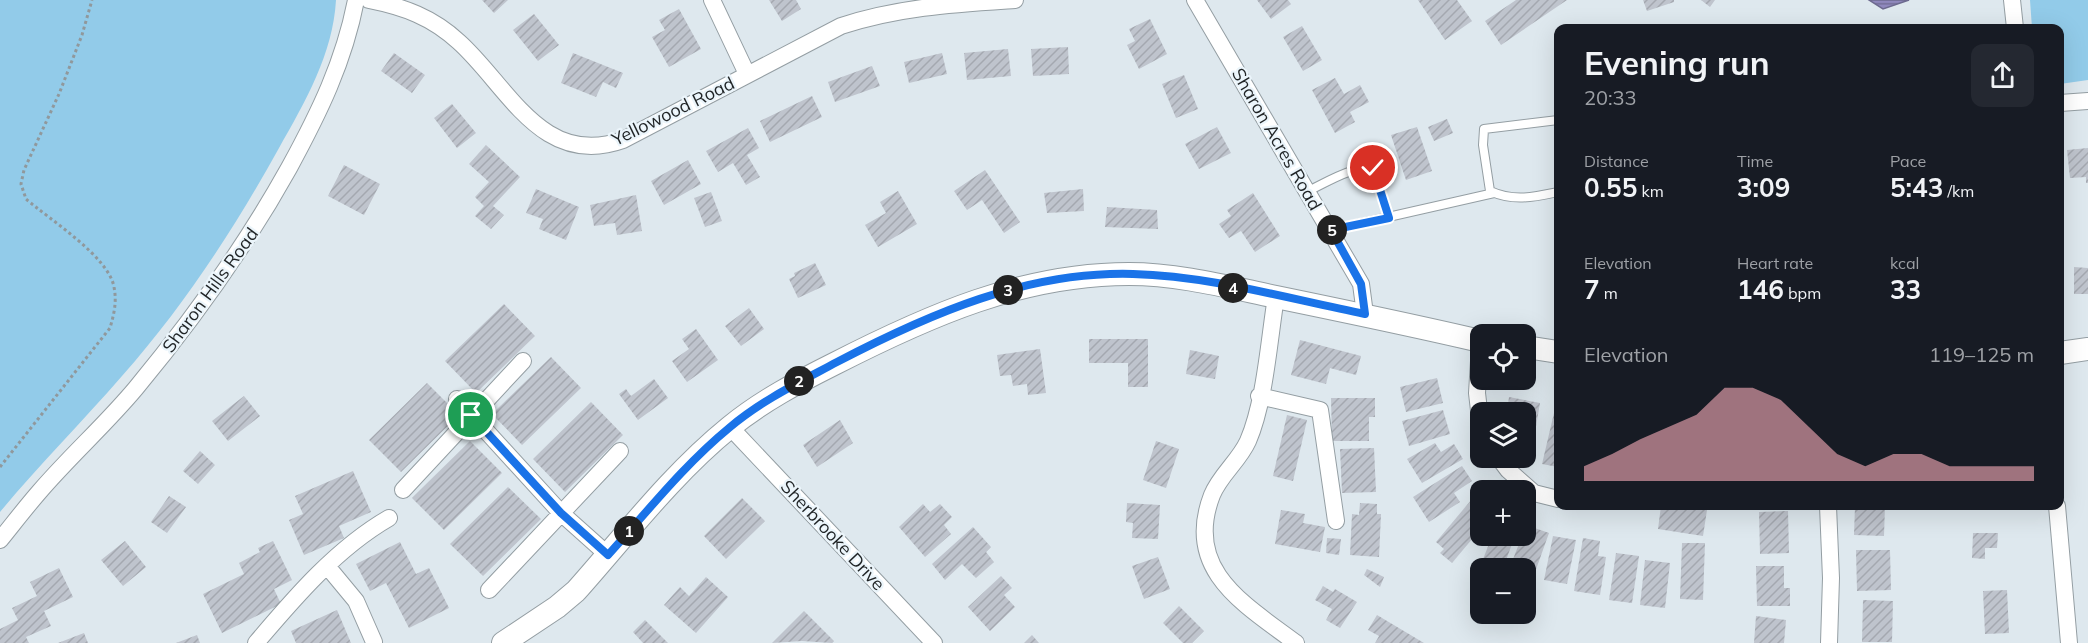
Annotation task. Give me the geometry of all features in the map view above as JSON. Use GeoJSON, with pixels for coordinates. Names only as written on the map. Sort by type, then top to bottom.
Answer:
{"type":"FeatureCollection","features":[{"type":"Feature","properties":{"kind":"main road"},"geometry":{"type":"LineString","coordinates":[[503,643],[557,607],[706,448],[730,427],[797,382],[944,311],[1030,285],[1085,276],[1139,274],[1205,282],[1365,314],[1470,339]]}},
{"type":"Feature","properties":{"kind":"main road"},"geometry":{"type":"LineString","coordinates":[[1536,349],[1554,351]]}},
{"type":"Feature","properties":{"kind":"main road"},"geometry":{"type":"LineString","coordinates":[[2064,352],[2088,349]]}},
{"type":"Feature","properties":{"kind":"street","name":"Sharon Hills Road"},"geometry":{"type":"LineString","coordinates":[[0,540],[39,492],[94,436],[136,388],[211,294],[247,242],[320,111],[339,68],[356,0]]}},
{"type":"Feature","properties":{"kind":"street","name":"Yellowood Road"},"geometry":{"type":"LineString","coordinates":[[369,0],[402,7],[437,24],[460,42],[531,122],[548,135],[578,145],[598,146],[623,140],[841,26],[904,9],[953,2],[1015,0]]}},
{"type":"Feature","properties":{"kind":"street"},"geometry":{"type":"LineString","coordinates":[[712,0],[747,74]]}},
{"type":"Feature","properties":{"kind":"street","name":"Sharon Acres Road"},"geometry":{"type":"LineString","coordinates":[[1195,0],[1361,284],[1365,314]]}},
{"type":"Feature","properties":{"kind":"street"},"geometry":{"type":"LineString","coordinates":[[2012,0],[2015,24]]}},
{"type":"Feature","properties":{"kind":"street"},"geometry":{"type":"LineString","coordinates":[[2064,104],[2088,101]]}},
{"type":"Feature","properties":{"kind":"street"},"geometry":{"type":"LineString","coordinates":[[1276,297],[1259,396],[1247,442],[1212,495],[1206,515],[1206,544],[1215,573],[1222,584],[1234,597],[1296,643]]}},
{"type":"Feature","properties":{"kind":"street"},"geometry":{"type":"LineString","coordinates":[[403,490],[522,361]]}},
{"type":"Feature","properties":{"kind":"street"},"geometry":{"type":"LineString","coordinates":[[1259,396],[1320,410],[1336,521]]}},
{"type":"Feature","properties":{"kind":"street"},"geometry":{"type":"LineString","coordinates":[[457,399],[561,513],[608,555]]}},
{"type":"Feature","properties":{"kind":"street","name":"Sherbrooke Drive"},"geometry":{"type":"LineString","coordinates":[[730,427],[934,643]]}},
{"type":"Feature","properties":{"kind":"street"},"geometry":{"type":"LineString","coordinates":[[489,590],[620,452]]}},
{"type":"Feature","properties":{"kind":"street"},"geometry":{"type":"LineString","coordinates":[[1506,468],[1534,493],[1554,498]]}},
{"type":"Feature","properties":{"kind":"street"},"geometry":{"type":"LineString","coordinates":[[1828,510],[1831,578],[1829,643]]}},
{"type":"Feature","properties":{"kind":"street"},"geometry":{"type":"LineString","coordinates":[[2057,510],[2070,643]]}},
{"type":"Feature","properties":{"kind":"street"},"geometry":{"type":"LineString","coordinates":[[256,643],[327,566],[364,532],[389,518]]}},
{"type":"Feature","properties":{"kind":"street"},"geometry":{"type":"LineString","coordinates":[[327,566],[356,602],[374,642]]}},
{"type":"Feature","properties":{"kind":"lane"},"geometry":{"type":"LineString","coordinates":[[1554,120],[1484,129],[1483,145],[1490,191],[1504,198],[1523,199],[1554,193]]}},
{"type":"Feature","properties":{"kind":"lane"},"geometry":{"type":"LineString","coordinates":[[1308,191],[1364,167],[1373,168],[1389,218]]}},
{"type":"Feature","properties":{"kind":"lane"},"geometry":{"type":"LineString","coordinates":[[1331,230],[1494,193]]}},
{"type":"Feature","properties":{"kind":"path"},"geometry":{"type":"LineString","coordinates":[[0,467],[110,328],[116,306],[114,284],[104,264],[26,199],[21,184],[24,170],[59,94],[82,35],[92,0]]}},
{"type":"Feature","properties":{"kind":"shaded area"},"geometry":{"type":"Polygon","coordinates":[[[0,0],[336,0],[334,20],[324,58],[308,95],[262,178],[207,266],[145,349],[0,512],[0,0]]]}},
{"type":"Feature","properties":{"kind":"shaded area"},"geometry":{"type":"Polygon","coordinates":[[[1869,0],[1909,0],[1883,9],[1869,0]]]}},
{"type":"Feature","properties":{"kind":"shaded area"},"geometry":{"type":"Polygon","coordinates":[[[2030,0],[2088,0],[2088,80],[2064,83],[2064,24],[2032,24],[2030,0]]]}},
{"type":"Feature","properties":{"kind":"building"},"geometry":{"type":"Polygon","coordinates":[[[482,0],[508,0],[494,13],[482,0]]]}},
{"type":"Feature","properties":{"kind":"building"},"geometry":{"type":"Polygon","coordinates":[[[769,0],[796,0],[801,9],[782,21],[769,0]]]}},
{"type":"Feature","properties":{"kind":"building"},"geometry":{"type":"Polygon","coordinates":[[[1257,0],[1288,0],[1291,4],[1271,19],[1257,0]]]}},
{"type":"Feature","properties":{"kind":"building"},"geometry":{"type":"Polygon","coordinates":[[[1418,0],[1457,0],[1472,21],[1445,40],[1418,0]]]}},
{"type":"Feature","properties":{"kind":"building"},"geometry":{"type":"Polygon","coordinates":[[[1516,0],[1567,0],[1501,45],[1485,21],[1516,0]]]}},
{"type":"Feature","properties":{"kind":"building"},"geometry":{"type":"Polygon","coordinates":[[[1643,0],[1674,0],[1674,2],[1647,11],[1643,0]]]}},
{"type":"Feature","properties":{"kind":"building"},"geometry":{"type":"Polygon","coordinates":[[[1701,0],[1715,0],[1710,7],[1701,0]]]}},
{"type":"Feature","properties":{"kind":"building"},"geometry":{"type":"Polygon","coordinates":[[[679,9],[701,49],[669,67],[652,37],[665,30],[659,20],[679,9]]]}},
{"type":"Feature","properties":{"kind":"building"},"geometry":{"type":"Polygon","coordinates":[[[534,14],[559,45],[538,61],[513,30],[534,14]]]}},
{"type":"Feature","properties":{"kind":"building"},"geometry":{"type":"Polygon","coordinates":[[[1150,19],[1167,54],[1139,69],[1127,45],[1135,41],[1129,29],[1150,19]]]}},
{"type":"Feature","properties":{"kind":"building"},"geometry":{"type":"Polygon","coordinates":[[[1302,26],[1322,60],[1303,71],[1283,37],[1302,26]]]}},
{"type":"Feature","properties":{"kind":"building"},"geometry":{"type":"Polygon","coordinates":[[[1068,47],[1069,74],[1033,76],[1031,49],[1068,47]]]}},
{"type":"Feature","properties":{"kind":"building"},"geometry":{"type":"Polygon","coordinates":[[[1008,49],[1011,76],[967,80],[964,53],[1008,49]]]}},
{"type":"Feature","properties":{"kind":"building"},"geometry":{"type":"Polygon","coordinates":[[[394,53],[425,75],[412,93],[381,71],[394,53]]]}},
{"type":"Feature","properties":{"kind":"building"},"geometry":{"type":"Polygon","coordinates":[[[573,53],[623,73],[616,88],[603,82],[596,97],[561,83],[573,53]]]}},
{"type":"Feature","properties":{"kind":"building"},"geometry":{"type":"Polygon","coordinates":[[[942,53],[947,74],[909,83],[904,62],[942,53]]]}},
{"type":"Feature","properties":{"kind":"building"},"geometry":{"type":"Polygon","coordinates":[[[872,66],[880,86],[835,102],[828,82],[872,66]]]}},
{"type":"Feature","properties":{"kind":"building"},"geometry":{"type":"Polygon","coordinates":[[[1184,75],[1198,109],[1176,118],[1162,84],[1184,75]]]}},
{"type":"Feature","properties":{"kind":"building"},"geometry":{"type":"Polygon","coordinates":[[[1335,78],[1344,94],[1360,85],[1369,102],[1350,112],[1355,122],[1335,133],[1312,90],[1335,78]]]}},
{"type":"Feature","properties":{"kind":"building"},"geometry":{"type":"Polygon","coordinates":[[[812,96],[822,117],[770,142],[760,121],[812,96]]]}},
{"type":"Feature","properties":{"kind":"building"},"geometry":{"type":"Polygon","coordinates":[[[452,104],[476,133],[457,148],[434,118],[452,104]]]}},
{"type":"Feature","properties":{"kind":"building"},"geometry":{"type":"Polygon","coordinates":[[[1447,119],[1453,133],[1434,141],[1428,127],[1447,119]]]}},
{"type":"Feature","properties":{"kind":"building"},"geometry":{"type":"Polygon","coordinates":[[[1217,127],[1231,153],[1199,169],[1185,144],[1217,127]]]}},
{"type":"Feature","properties":{"kind":"building"},"geometry":{"type":"Polygon","coordinates":[[[1417,127],[1432,171],[1406,180],[1391,135],[1417,127]]]}},
{"type":"Feature","properties":{"kind":"building"},"geometry":{"type":"Polygon","coordinates":[[[748,128],[759,148],[747,155],[760,177],[746,185],[733,163],[718,172],[706,151],[748,128]]]}},
{"type":"Feature","properties":{"kind":"building"},"geometry":{"type":"Polygon","coordinates":[[[486,145],[520,177],[493,206],[504,215],[491,229],[475,216],[484,206],[475,197],[489,182],[469,164],[486,145]]]}},
{"type":"Feature","properties":{"kind":"building"},"geometry":{"type":"Polygon","coordinates":[[[2088,148],[2088,183],[2086,183],[2086,177],[2070,178],[2067,150],[2088,148]]]}},
{"type":"Feature","properties":{"kind":"building"},"geometry":{"type":"Polygon","coordinates":[[[688,160],[701,184],[664,205],[651,181],[688,160]]]}},
{"type":"Feature","properties":{"kind":"building"},"geometry":{"type":"Polygon","coordinates":[[[344,165],[380,184],[364,215],[328,196],[344,165]]]}},
{"type":"Feature","properties":{"kind":"building"},"geometry":{"type":"Polygon","coordinates":[[[985,170],[1020,222],[1004,233],[982,200],[967,210],[954,191],[985,170]]]}},
{"type":"Feature","properties":{"kind":"building"},"geometry":{"type":"Polygon","coordinates":[[[536,189],[579,207],[566,240],[539,229],[543,219],[526,213],[536,189]]]}},
{"type":"Feature","properties":{"kind":"building"},"geometry":{"type":"Polygon","coordinates":[[[1083,189],[1084,211],[1047,213],[1044,193],[1083,189]]]}},
{"type":"Feature","properties":{"kind":"building"},"geometry":{"type":"Polygon","coordinates":[[[898,191],[917,224],[878,247],[865,225],[886,213],[880,202],[898,191]]]}},
{"type":"Feature","properties":{"kind":"building"},"geometry":{"type":"Polygon","coordinates":[[[711,192],[722,221],[705,227],[694,198],[711,192]]]}},
{"type":"Feature","properties":{"kind":"building"},"geometry":{"type":"Polygon","coordinates":[[[1253,193],[1280,236],[1255,252],[1241,231],[1229,238],[1219,224],[1231,216],[1227,210],[1253,193]]]}},
{"type":"Feature","properties":{"kind":"building"},"geometry":{"type":"Polygon","coordinates":[[[636,195],[642,231],[617,235],[615,223],[594,226],[590,205],[636,195]]]}},
{"type":"Feature","properties":{"kind":"building"},"geometry":{"type":"Polygon","coordinates":[[[1107,207],[1157,210],[1158,229],[1105,227],[1107,207]]]}},
{"type":"Feature","properties":{"kind":"building"},"geometry":{"type":"Polygon","coordinates":[[[815,263],[826,285],[798,298],[789,279],[795,276],[794,273],[815,263]]]}},
{"type":"Feature","properties":{"kind":"building"},"geometry":{"type":"Polygon","coordinates":[[[2074,267],[2088,268],[2088,294],[2074,294],[2074,267]]]}},
{"type":"Feature","properties":{"kind":"building"},"geometry":{"type":"Polygon","coordinates":[[[504,304],[535,336],[476,393],[445,361],[504,304]]]}},
{"type":"Feature","properties":{"kind":"building"},"geometry":{"type":"Polygon","coordinates":[[[749,308],[764,329],[741,346],[725,326],[749,308]]]}},
{"type":"Feature","properties":{"kind":"building"},"geometry":{"type":"Polygon","coordinates":[[[696,329],[718,360],[687,382],[672,361],[689,349],[682,339],[696,329]]]}},
{"type":"Feature","properties":{"kind":"building"},"geometry":{"type":"Polygon","coordinates":[[[1089,339],[1148,339],[1148,387],[1128,387],[1128,363],[1089,363],[1089,339]]]}},
{"type":"Feature","properties":{"kind":"building"},"geometry":{"type":"Polygon","coordinates":[[[1300,340],[1361,356],[1356,375],[1330,368],[1326,384],[1291,375],[1300,340]]]}},
{"type":"Feature","properties":{"kind":"building"},"geometry":{"type":"Polygon","coordinates":[[[1040,349],[1046,393],[1028,395],[1027,384],[1013,386],[1011,375],[1000,376],[997,355],[1040,349]]]}},
{"type":"Feature","properties":{"kind":"building"},"geometry":{"type":"Polygon","coordinates":[[[1190,350],[1219,356],[1215,379],[1186,374],[1190,350]]]}},
{"type":"Feature","properties":{"kind":"building"},"geometry":{"type":"Polygon","coordinates":[[[551,357],[581,388],[522,445],[492,414],[551,357]]]}},
{"type":"Feature","properties":{"kind":"building"},"geometry":{"type":"Polygon","coordinates":[[[1437,378],[1443,403],[1406,412],[1400,387],[1437,378]]]}},
{"type":"Feature","properties":{"kind":"building"},"geometry":{"type":"Polygon","coordinates":[[[654,379],[668,398],[638,420],[619,394],[626,389],[631,396],[654,379]]]}},
{"type":"Feature","properties":{"kind":"building"},"geometry":{"type":"Polygon","coordinates":[[[427,383],[459,415],[401,472],[369,440],[427,383]]]}},
{"type":"Feature","properties":{"kind":"building"},"geometry":{"type":"Polygon","coordinates":[[[244,396],[260,416],[228,441],[212,421],[244,396]]]}},
{"type":"Feature","properties":{"kind":"building"},"geometry":{"type":"Polygon","coordinates":[[[1509,397],[1535,402],[1508,402],[1509,397]]]}},
{"type":"Feature","properties":{"kind":"building"},"geometry":{"type":"Polygon","coordinates":[[[1331,398],[1375,398],[1375,417],[1369,417],[1369,441],[1332,441],[1331,398]]]}},
{"type":"Feature","properties":{"kind":"building"},"geometry":{"type":"Polygon","coordinates":[[[591,402],[623,435],[565,492],[533,459],[591,402]]]}},
{"type":"Feature","properties":{"kind":"building"},"geometry":{"type":"Polygon","coordinates":[[[1536,402],[1540,403],[1536,426],[1536,402]]]}},
{"type":"Feature","properties":{"kind":"building"},"geometry":{"type":"Polygon","coordinates":[[[1443,410],[1450,434],[1409,446],[1402,421],[1443,410]]]}},
{"type":"Feature","properties":{"kind":"building"},"geometry":{"type":"Polygon","coordinates":[[[1554,413],[1554,466],[1542,464],[1554,413]]]}},
{"type":"Feature","properties":{"kind":"building"},"geometry":{"type":"Polygon","coordinates":[[[1287,415],[1307,420],[1293,481],[1273,476],[1287,415]]]}},
{"type":"Feature","properties":{"kind":"building"},"geometry":{"type":"Polygon","coordinates":[[[840,420],[853,443],[817,467],[803,445],[840,420]]]}},
{"type":"Feature","properties":{"kind":"building"},"geometry":{"type":"Polygon","coordinates":[[[470,441],[502,473],[444,530],[412,498],[470,441]]]}},
{"type":"Feature","properties":{"kind":"building"},"geometry":{"type":"Polygon","coordinates":[[[1156,441],[1179,449],[1166,488],[1143,480],[1156,441]]]}},
{"type":"Feature","properties":{"kind":"building"},"geometry":{"type":"Polygon","coordinates":[[[1435,443],[1441,452],[1454,444],[1463,459],[1422,483],[1407,459],[1435,443]]]}},
{"type":"Feature","properties":{"kind":"building"},"geometry":{"type":"Polygon","coordinates":[[[1374,448],[1376,492],[1342,493],[1340,449],[1374,448]]]}},
{"type":"Feature","properties":{"kind":"building"},"geometry":{"type":"Polygon","coordinates":[[[200,451],[215,465],[198,484],[183,471],[200,451]]]}},
{"type":"Feature","properties":{"kind":"building"},"geometry":{"type":"Polygon","coordinates":[[[1462,466],[1471,480],[1454,493],[1460,502],[1429,522],[1413,497],[1462,466]]]}},
{"type":"Feature","properties":{"kind":"building"},"geometry":{"type":"Polygon","coordinates":[[[353,471],[371,512],[339,526],[344,538],[304,555],[289,520],[303,514],[295,496],[353,471]]]}},
{"type":"Feature","properties":{"kind":"building"},"geometry":{"type":"Polygon","coordinates":[[[508,487],[541,519],[483,576],[450,544],[508,487]]]}},
{"type":"Feature","properties":{"kind":"building"},"geometry":{"type":"Polygon","coordinates":[[[169,496],[186,507],[167,533],[151,522],[169,496]]]}},
{"type":"Feature","properties":{"kind":"building"},"geometry":{"type":"Polygon","coordinates":[[[742,498],[765,521],[726,559],[704,536],[742,498]]]}},
{"type":"Feature","properties":{"kind":"building"},"geometry":{"type":"Polygon","coordinates":[[[1470,501],[1470,542],[1452,563],[1440,553],[1444,549],[1436,542],[1470,501]]]}},
{"type":"Feature","properties":{"kind":"building"},"geometry":{"type":"Polygon","coordinates":[[[1127,503],[1160,505],[1158,539],[1132,538],[1133,523],[1126,522],[1127,503]]]}},
{"type":"Feature","properties":{"kind":"building"},"geometry":{"type":"Polygon","coordinates":[[[1360,503],[1377,504],[1377,514],[1381,514],[1379,557],[1350,555],[1352,514],[1359,515],[1360,503]]]}},
{"type":"Feature","properties":{"kind":"building"},"geometry":{"type":"Polygon","coordinates":[[[923,504],[930,512],[940,504],[952,517],[944,525],[951,534],[925,557],[899,527],[923,504]]]}},
{"type":"Feature","properties":{"kind":"building"},"geometry":{"type":"Polygon","coordinates":[[[1281,510],[1305,514],[1303,523],[1325,527],[1320,552],[1275,544],[1281,510]]]}},
{"type":"Feature","properties":{"kind":"building"},"geometry":{"type":"Polygon","coordinates":[[[1660,510],[1707,510],[1703,536],[1658,529],[1660,510]]]}},
{"type":"Feature","properties":{"kind":"building"},"geometry":{"type":"Polygon","coordinates":[[[1855,510],[1885,510],[1884,536],[1854,535],[1855,510]]]}},
{"type":"Feature","properties":{"kind":"building"},"geometry":{"type":"Polygon","coordinates":[[[1788,511],[1789,553],[1760,554],[1759,512],[1788,511]]]}},
{"type":"Feature","properties":{"kind":"building"},"geometry":{"type":"Polygon","coordinates":[[[973,527],[991,547],[986,552],[994,562],[976,578],[962,564],[945,580],[932,564],[973,527]]]}},
{"type":"Feature","properties":{"kind":"building"},"geometry":{"type":"Polygon","coordinates":[[[1536,528],[1549,533],[1536,569],[1536,558],[1513,558],[1518,546],[1536,546],[1536,528]]]}},
{"type":"Feature","properties":{"kind":"building"},"geometry":{"type":"Polygon","coordinates":[[[1973,533],[1998,533],[1997,548],[1985,548],[1985,559],[1972,558],[1973,533]]]}},
{"type":"Feature","properties":{"kind":"building"},"geometry":{"type":"Polygon","coordinates":[[[1553,536],[1576,540],[1567,584],[1544,580],[1553,536]]]}},
{"type":"Feature","properties":{"kind":"building"},"geometry":{"type":"Polygon","coordinates":[[[1327,538],[1341,539],[1339,555],[1326,553],[1327,538]]]}},
{"type":"Feature","properties":{"kind":"building"},"geometry":{"type":"Polygon","coordinates":[[[1583,538],[1600,541],[1598,556],[1606,557],[1600,595],[1574,591],[1583,538]]]}},
{"type":"Feature","properties":{"kind":"building"},"geometry":{"type":"Polygon","coordinates":[[[125,541],[146,567],[123,586],[101,560],[125,541]]]}},
{"type":"Feature","properties":{"kind":"building"},"geometry":{"type":"Polygon","coordinates":[[[273,541],[292,580],[274,589],[281,604],[222,633],[203,594],[244,574],[239,563],[260,552],[258,548],[273,541]]]}},
{"type":"Feature","properties":{"kind":"building"},"geometry":{"type":"Polygon","coordinates":[[[400,542],[416,574],[429,568],[449,608],[409,628],[386,583],[370,591],[356,564],[400,542]]]}},
{"type":"Feature","properties":{"kind":"building"},"geometry":{"type":"Polygon","coordinates":[[[1682,543],[1705,543],[1703,600],[1680,599],[1682,543]]]}},
{"type":"Feature","properties":{"kind":"building"},"geometry":{"type":"Polygon","coordinates":[[[1488,546],[1511,546],[1507,558],[1483,558],[1488,546]]]}},
{"type":"Feature","properties":{"kind":"building"},"geometry":{"type":"Polygon","coordinates":[[[1856,550],[1890,550],[1891,590],[1857,591],[1856,550]]]}},
{"type":"Feature","properties":{"kind":"building"},"geometry":{"type":"Polygon","coordinates":[[[1616,553],[1639,556],[1632,603],[1609,600],[1616,553]]]}},
{"type":"Feature","properties":{"kind":"building"},"geometry":{"type":"Polygon","coordinates":[[[1158,557],[1170,589],[1144,599],[1132,566],[1158,557]]]}},
{"type":"Feature","properties":{"kind":"building"},"geometry":{"type":"Polygon","coordinates":[[[1645,560],[1670,563],[1665,608],[1640,605],[1645,560]]]}},
{"type":"Feature","properties":{"kind":"building"},"geometry":{"type":"Polygon","coordinates":[[[1756,566],[1784,566],[1784,588],[1790,588],[1790,606],[1757,606],[1756,566]]]}},
{"type":"Feature","properties":{"kind":"building"},"geometry":{"type":"Polygon","coordinates":[[[59,568],[73,597],[44,611],[51,626],[26,637],[29,643],[0,643],[0,629],[18,620],[12,608],[37,596],[30,582],[59,568]]]}},
{"type":"Feature","properties":{"kind":"building"},"geometry":{"type":"Polygon","coordinates":[[[1367,569],[1384,577],[1380,587],[1364,575],[1367,569]]]}},
{"type":"Feature","properties":{"kind":"building"},"geometry":{"type":"Polygon","coordinates":[[[1001,576],[1012,588],[1004,595],[1015,607],[990,631],[968,607],[1001,576]]]}},
{"type":"Feature","properties":{"kind":"building"},"geometry":{"type":"Polygon","coordinates":[[[706,577],[728,597],[696,633],[664,605],[680,587],[689,596],[706,577]]]}},
{"type":"Feature","properties":{"kind":"building"},"geometry":{"type":"Polygon","coordinates":[[[1323,586],[1333,592],[1335,589],[1357,602],[1340,628],[1326,620],[1332,609],[1315,600],[1323,586]]]}},
{"type":"Feature","properties":{"kind":"building"},"geometry":{"type":"Polygon","coordinates":[[[2007,590],[2009,633],[1985,634],[1983,591],[2007,590]]]}},
{"type":"Feature","properties":{"kind":"building"},"geometry":{"type":"Polygon","coordinates":[[[1863,600],[1893,601],[1892,642],[1862,642],[1863,600]]]}},
{"type":"Feature","properties":{"kind":"building"},"geometry":{"type":"Polygon","coordinates":[[[1179,606],[1204,631],[1192,643],[1183,643],[1163,623],[1179,606]]]}},
{"type":"Feature","properties":{"kind":"building"},"geometry":{"type":"Polygon","coordinates":[[[337,610],[351,643],[296,643],[291,631],[337,610]]]}},
{"type":"Feature","properties":{"kind":"building"},"geometry":{"type":"Polygon","coordinates":[[[804,611],[834,641],[832,643],[802,641],[772,643],[804,611]]]}},
{"type":"Feature","properties":{"kind":"building"},"geometry":{"type":"Polygon","coordinates":[[[1377,615],[1424,643],[1375,643],[1379,636],[1368,630],[1377,615]]]}},
{"type":"Feature","properties":{"kind":"building"},"geometry":{"type":"Polygon","coordinates":[[[1756,616],[1786,620],[1784,643],[1754,643],[1756,616]]]}},
{"type":"Feature","properties":{"kind":"building"},"geometry":{"type":"Polygon","coordinates":[[[645,620],[668,643],[643,643],[633,632],[645,620]]]}},
{"type":"Feature","properties":{"kind":"building"},"geometry":{"type":"Polygon","coordinates":[[[84,633],[88,643],[58,643],[84,633]]]}},
{"type":"Feature","properties":{"kind":"building"},"geometry":{"type":"Polygon","coordinates":[[[197,635],[200,643],[176,643],[197,635]]]}},
{"type":"Feature","properties":{"kind":"building"},"geometry":{"type":"Polygon","coordinates":[[[1032,635],[1039,643],[1024,643],[1032,635]]]}},
{"type":"Feature","properties":{"kind":"route"},"geometry":{"type":"LineString","coordinates":[[471,415],[561,513],[608,555],[706,448],[763,403],[797,382],[870,345],[944,311],[993,294],[1063,279],[1130,274],[1205,282],[1365,314],[1364,292],[1361,284],[1331,230],[1389,218],[1373,168]]}}]}
